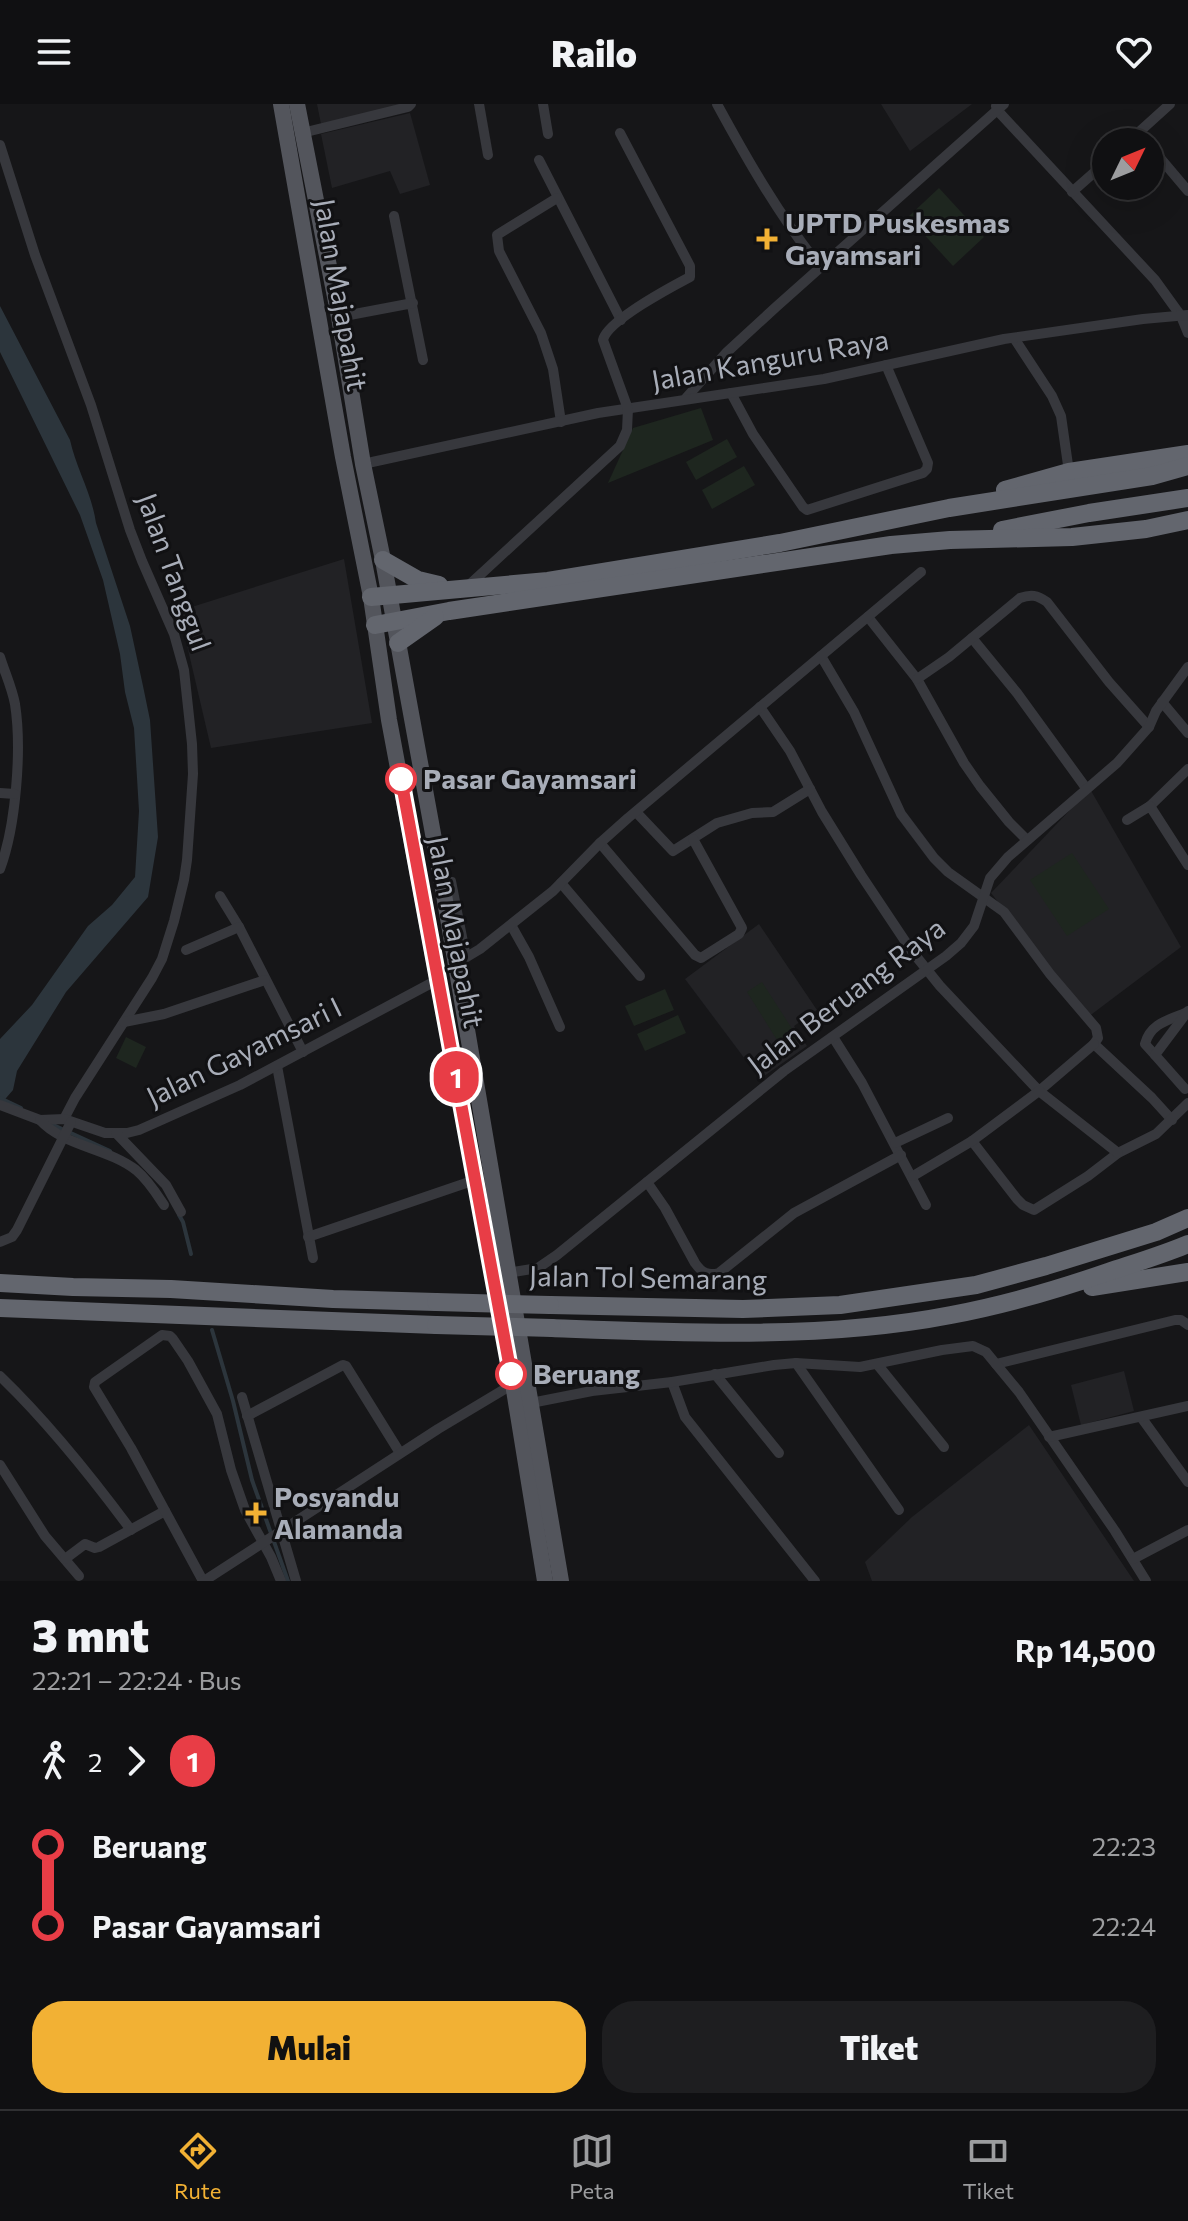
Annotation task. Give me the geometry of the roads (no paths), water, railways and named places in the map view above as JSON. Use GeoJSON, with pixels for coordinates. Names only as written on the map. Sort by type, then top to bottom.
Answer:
{"type":"FeatureCollection","features":[{"type":"Feature","properties":{"kind":"highway"},"geometry":{"type":"LineString","coordinates":[[949,508],[1069,472],[1188,454]]}},
{"type":"Feature","properties":{"kind":"highway"},"geometry":{"type":"LineString","coordinates":[[380,596],[548,581],[780,543],[949,508],[1152,476],[1188,466]]}},
{"type":"Feature","properties":{"kind":"highway"},"geometry":{"type":"LineString","coordinates":[[950,540],[1089,513],[1188,498]]}},
{"type":"Feature","properties":{"kind":"highway"},"geometry":{"type":"LineString","coordinates":[[375,625],[449,611],[891,545],[1072,537],[1146,529],[1188,520]]}},
{"type":"Feature","properties":{"kind":"highway"},"geometry":{"type":"LineString","coordinates":[[383,560],[418,580],[461,588]]}},
{"type":"Feature","properties":{"kind":"highway"},"geometry":{"type":"LineString","coordinates":[[398,643],[429,620],[449,611]]}},
{"type":"Feature","properties":{"kind":"highway","name":"Jalan Tol Semarang"},"geometry":{"type":"LineString","coordinates":[[0,1283],[333,1299],[550,1305],[743,1309],[840,1305],[976,1285],[1156,1232],[1188,1218]]}},
{"type":"Feature","properties":{"kind":"highway","name":"Jalan Tol Semarang"},"geometry":{"type":"LineString","coordinates":[[0,1308],[660,1332],[801,1331],[949,1316],[1044,1294],[1188,1244]]}},
{"type":"Feature","properties":{"kind":"highway"},"geometry":{"type":"LineString","coordinates":[[1044,1294],[1188,1272]]}},
{"type":"Feature","properties":{"kind":"main road","name":"Jalan Majapahit"},"geometry":{"type":"LineString","coordinates":[[281,104],[343,457],[380,596],[395,621],[442,883],[461,960],[507,1273],[561,1581]]}},
{"type":"Feature","properties":{"kind":"main road","name":"Jalan Majapahit"},"geometry":{"type":"LineString","coordinates":[[297,104],[383,560],[375,625],[389,720],[513,1384],[545,1581]]}},
{"type":"Feature","properties":{"kind":"street"},"geometry":{"type":"LineString","coordinates":[[302,133],[411,104]]}},
{"type":"Feature","properties":{"kind":"street"},"geometry":{"type":"LineString","coordinates":[[479,104],[488,155]]}},
{"type":"Feature","properties":{"kind":"street"},"geometry":{"type":"LineString","coordinates":[[543,104],[548,134]]}},
{"type":"Feature","properties":{"kind":"street"},"geometry":{"type":"LineString","coordinates":[[717,104],[768,193],[821,268]]}},
{"type":"Feature","properties":{"kind":"street"},"geometry":{"type":"LineString","coordinates":[[1144,128],[1170,104]]}},
{"type":"Feature","properties":{"kind":"street"},"geometry":{"type":"LineString","coordinates":[[686,398],[726,353],[999,106],[1072,192],[1185,315],[1188,333]]}},
{"type":"Feature","properties":{"kind":"street"},"geometry":{"type":"LineString","coordinates":[[461,588],[620,446],[627,430],[628,409],[603,340],[604,335],[621,320],[692,273],[620,133]]}},
{"type":"Feature","properties":{"kind":"street","name":"Jalan Tanggul"},"geometry":{"type":"LineString","coordinates":[[0,145],[35,255],[91,405],[130,530],[174,634],[184,670],[190,712],[193,774],[184,880],[162,959],[75,1098],[67,1127],[17,1230],[12,1237],[0,1242]]}},
{"type":"Feature","properties":{"kind":"street"},"geometry":{"type":"LineString","coordinates":[[539,160],[621,320]]}},
{"type":"Feature","properties":{"kind":"street"},"geometry":{"type":"LineString","coordinates":[[1164,163],[1188,191]]}},
{"type":"Feature","properties":{"kind":"street"},"geometry":{"type":"LineString","coordinates":[[1072,192],[1092,174]]}},
{"type":"Feature","properties":{"kind":"street"},"geometry":{"type":"LineString","coordinates":[[557,198],[497,235],[496,239],[499,251],[541,333],[553,369],[561,422]]}},
{"type":"Feature","properties":{"kind":"street"},"geometry":{"type":"LineString","coordinates":[[394,216],[423,360]]}},
{"type":"Feature","properties":{"kind":"street"},"geometry":{"type":"LineString","coordinates":[[339,317],[413,303]]}},
{"type":"Feature","properties":{"kind":"street","name":"Jalan Kanguru Raya"},"geometry":{"type":"LineString","coordinates":[[363,464],[686,398],[824,379],[1014,338],[1185,315]]}},
{"type":"Feature","properties":{"kind":"street"},"geometry":{"type":"LineString","coordinates":[[1014,338],[1052,396],[1061,416],[1069,472]]}},
{"type":"Feature","properties":{"kind":"street"},"geometry":{"type":"LineString","coordinates":[[731,393],[753,434],[807,510],[923,473],[927,469],[928,463],[886,365]]}},
{"type":"Feature","properties":{"kind":"street"},"geometry":{"type":"LineString","coordinates":[[461,960],[511,925],[561,883],[600,843],[921,572]]}},
{"type":"Feature","properties":{"kind":"street"},"geometry":{"type":"LineString","coordinates":[[917,679],[1029,594],[1047,602],[1125,702],[1149,727]]}},
{"type":"Feature","properties":{"kind":"street"},"geometry":{"type":"LineString","coordinates":[[868,617],[917,679],[964,763],[995,806],[1027,840]]}},
{"type":"Feature","properties":{"kind":"street"},"geometry":{"type":"LineString","coordinates":[[972,638],[1017,693],[1086,788]]}},
{"type":"Feature","properties":{"kind":"street"},"geometry":{"type":"LineString","coordinates":[[821,656],[854,712],[901,814],[948,872],[1004,912],[1098,1033],[1094,1044],[1039,1091],[972,1141],[913,1176]]}},
{"type":"Feature","properties":{"kind":"street"},"geometry":{"type":"LineString","coordinates":[[0,657],[4,680],[15,708],[15,794],[0,869]]}},
{"type":"Feature","properties":{"kind":"street","name":"Jalan Beruang Raya"},"geometry":{"type":"LineString","coordinates":[[507,1273],[538,1268],[557,1255],[784,1071],[961,943],[974,926],[990,878],[1008,857],[1117,763],[1149,727],[1162,702],[1188,667]]}},
{"type":"Feature","properties":{"kind":"street"},"geometry":{"type":"LineString","coordinates":[[1162,702],[1188,733]]}},
{"type":"Feature","properties":{"kind":"street"},"geometry":{"type":"LineString","coordinates":[[760,707],[790,751],[861,875],[927,970],[1039,1091],[1118,1153]]}},
{"type":"Feature","properties":{"kind":"street"},"geometry":{"type":"LineString","coordinates":[[1127,820],[1150,806],[1188,769]]}},
{"type":"Feature","properties":{"kind":"street"},"geometry":{"type":"LineString","coordinates":[[636,812],[671,850],[676,851],[722,821],[778,810],[810,789]]}},
{"type":"Feature","properties":{"kind":"street"},"geometry":{"type":"LineString","coordinates":[[0,793],[15,794]]}},
{"type":"Feature","properties":{"kind":"street"},"geometry":{"type":"LineString","coordinates":[[1150,806],[1188,865]]}},
{"type":"Feature","properties":{"kind":"street"},"geometry":{"type":"LineString","coordinates":[[600,843],[698,957],[705,957],[742,931],[693,839]]}},
{"type":"Feature","properties":{"kind":"street"},"geometry":{"type":"LineString","coordinates":[[561,883],[640,976]]}},
{"type":"Feature","properties":{"kind":"street"},"geometry":{"type":"LineString","coordinates":[[220,896],[303,1052]]}},
{"type":"Feature","properties":{"kind":"street"},"geometry":{"type":"LineString","coordinates":[[511,925],[560,1027]]}},
{"type":"Feature","properties":{"kind":"street"},"geometry":{"type":"LineString","coordinates":[[186,950],[239,927]]}},
{"type":"Feature","properties":{"kind":"street","name":"Jalan Gayamsari I"},"geometry":{"type":"LineString","coordinates":[[67,1127],[105,1133],[139,1130],[240,1085],[439,979]]}},
{"type":"Feature","properties":{"kind":"street"},"geometry":{"type":"LineString","coordinates":[[124,1022],[164,1014],[265,980]]}},
{"type":"Feature","properties":{"kind":"street"},"geometry":{"type":"LineString","coordinates":[[1155,1055],[1187,1012]]}},
{"type":"Feature","properties":{"kind":"street"},"geometry":{"type":"LineString","coordinates":[[1185,1089],[1145,1044],[1147,1035],[1154,1028],[1187,1012]]}},
{"type":"Feature","properties":{"kind":"street"},"geometry":{"type":"LineString","coordinates":[[833,1037],[862,1083],[926,1205]]}},
{"type":"Feature","properties":{"kind":"street"},"geometry":{"type":"LineString","coordinates":[[1094,1044],[1172,1120]]}},
{"type":"Feature","properties":{"kind":"street"},"geometry":{"type":"LineString","coordinates":[[277,1066],[313,1258]]}},
{"type":"Feature","properties":{"kind":"street"},"geometry":{"type":"LineString","coordinates":[[972,1141],[1017,1199],[1030,1209],[1039,1207],[1088,1176],[1118,1153],[1156,1134],[1188,1103]]}},
{"type":"Feature","properties":{"kind":"street"},"geometry":{"type":"LineString","coordinates":[[0,1105],[67,1127],[136,1171],[149,1183],[164,1205]]}},
{"type":"Feature","properties":{"kind":"street"},"geometry":{"type":"LineString","coordinates":[[35,1118],[48,1128],[67,1127]]}},
{"type":"Feature","properties":{"kind":"street"},"geometry":{"type":"LineString","coordinates":[[895,1143],[948,1118]]}},
{"type":"Feature","properties":{"kind":"street"},"geometry":{"type":"LineString","coordinates":[[116,1133],[166,1185],[181,1212]]}},
{"type":"Feature","properties":{"kind":"street"},"geometry":{"type":"LineString","coordinates":[[647,1182],[699,1269],[712,1275],[719,1273],[794,1213],[901,1155]]}},
{"type":"Feature","properties":{"kind":"street"},"geometry":{"type":"LineString","coordinates":[[308,1237],[475,1180]]}},
{"type":"Feature","properties":{"kind":"street"},"geometry":{"type":"LineString","coordinates":[[996,1364],[1175,1320],[1185,1322]]}},
{"type":"Feature","properties":{"kind":"street"},"geometry":{"type":"LineString","coordinates":[[296,1581],[273,1537],[245,1510],[217,1414],[173,1339],[166,1334],[158,1337],[93,1384],[204,1581],[273,1537],[400,1453],[513,1384]]}},
{"type":"Feature","properties":{"kind":"street"},"geometry":{"type":"LineString","coordinates":[[531,1403],[592,1391],[672,1382],[774,1365],[796,1363],[860,1367],[973,1346],[986,1352],[1019,1392],[1146,1581]]}},
{"type":"Feature","properties":{"kind":"street"},"geometry":{"type":"LineString","coordinates":[[796,1363],[899,1510]]}},
{"type":"Feature","properties":{"kind":"street"},"geometry":{"type":"LineString","coordinates":[[877,1364],[944,1447]]}},
{"type":"Feature","properties":{"kind":"street"},"geometry":{"type":"LineString","coordinates":[[247,1416],[343,1365],[400,1453]]}},
{"type":"Feature","properties":{"kind":"street"},"geometry":{"type":"LineString","coordinates":[[715,1374],[779,1453]]}},
{"type":"Feature","properties":{"kind":"street"},"geometry":{"type":"LineString","coordinates":[[0,1376],[42,1419],[131,1530]]}},
{"type":"Feature","properties":{"kind":"street"},"geometry":{"type":"LineString","coordinates":[[672,1382],[685,1417],[815,1581]]}},
{"type":"Feature","properties":{"kind":"street"},"geometry":{"type":"LineString","coordinates":[[242,1397],[281,1581]]}},
{"type":"Feature","properties":{"kind":"street"},"geometry":{"type":"LineString","coordinates":[[1049,1437],[1188,1406]]}},
{"type":"Feature","properties":{"kind":"street"},"geometry":{"type":"LineString","coordinates":[[1141,1417],[1188,1482]]}},
{"type":"Feature","properties":{"kind":"street"},"geometry":{"type":"LineString","coordinates":[[0,1465],[45,1536],[79,1576]]}},
{"type":"Feature","properties":{"kind":"street"},"geometry":{"type":"LineString","coordinates":[[65,1559],[85,1544],[95,1548],[165,1511]]}},
{"type":"Feature","properties":{"kind":"street"},"geometry":{"type":"LineString","coordinates":[[1133,1559],[1188,1530]]}},
{"type":"Feature","properties":{"kind":"waterway"},"geometry":{"type":"LineString","coordinates":[[0,1098],[21,1108]]}},
{"type":"Feature","properties":{"kind":"waterway"},"geometry":{"type":"LineString","coordinates":[[49,1123],[110,1151]]}},
{"type":"Feature","properties":{"kind":"waterway"},"geometry":{"type":"LineString","coordinates":[[179,1215],[191,1254]]}},
{"type":"Feature","properties":{"kind":"waterway"},"geometry":{"type":"LineString","coordinates":[[212,1330],[252,1480],[288,1581]]}},
{"type":"Feature","properties":{"kind":"place","name":"UPTD Puskesmas Gayamsari"},"geometry":{"type":"Point","coordinates":[767,239]}},
{"type":"Feature","properties":{"kind":"place","name":"Pasar Gayamsari"},"geometry":{"type":"Point","coordinates":[401,779]}},
{"type":"Feature","properties":{"kind":"place","name":"Beruang"},"geometry":{"type":"Point","coordinates":[511,1374]}},
{"type":"Feature","properties":{"kind":"place","name":"Posyandu Alamanda"},"geometry":{"type":"Point","coordinates":[256,1513]}}]}
